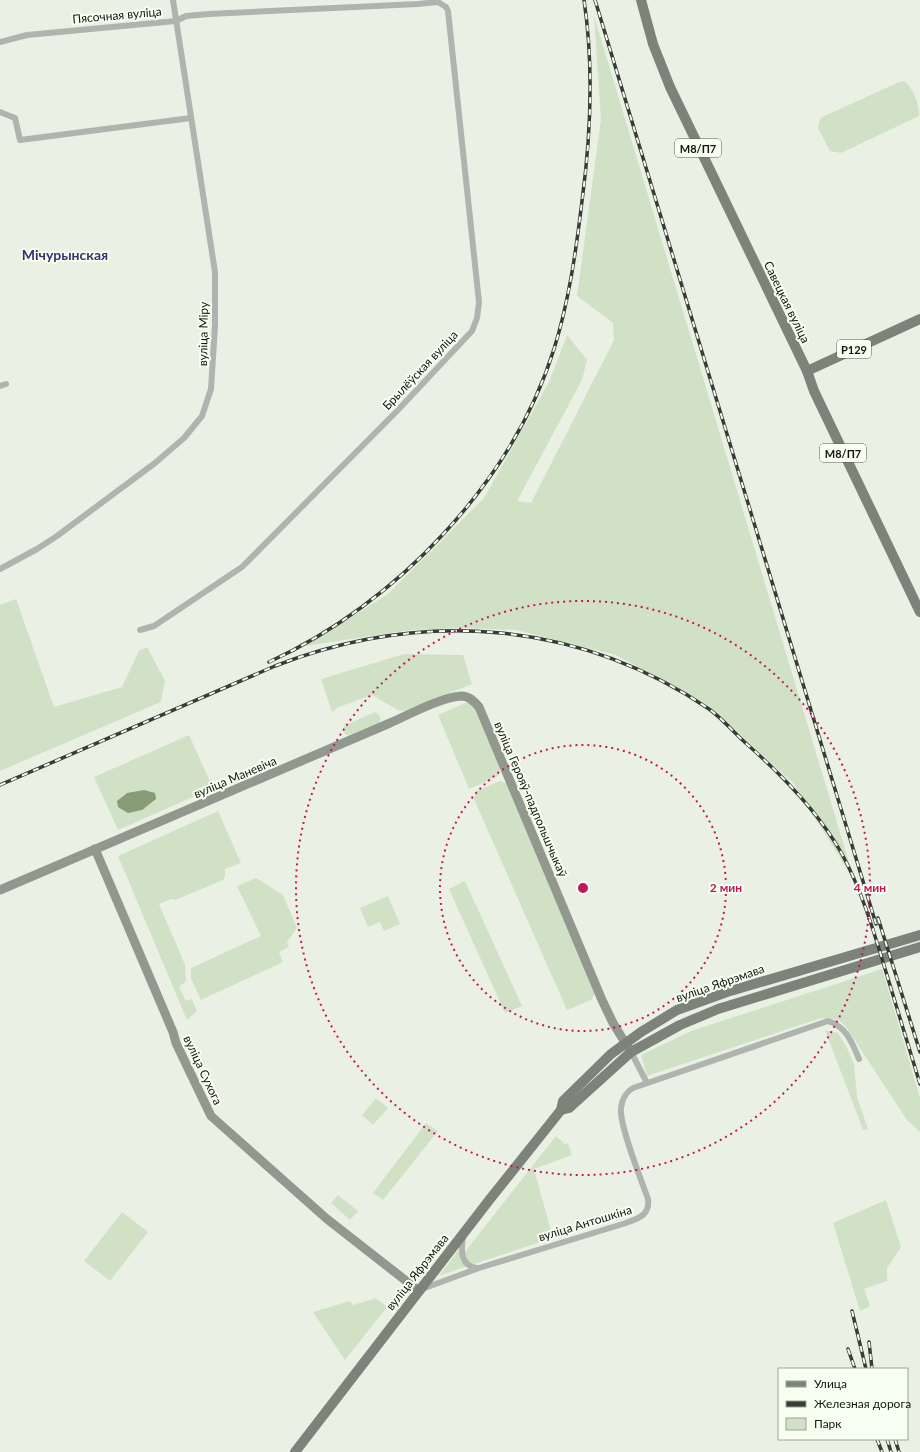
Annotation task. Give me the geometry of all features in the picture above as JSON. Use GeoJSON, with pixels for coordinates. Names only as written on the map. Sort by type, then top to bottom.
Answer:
{"type":"FeatureCollection","features":[{"type":"Feature","properties":{"kind":"main road","name":"Савецкая вуліца"},"geometry":{"type":"LineString","coordinates":[[641,0],[653,44],[670,87],[807,371],[814,391],[920,612]]}},
{"type":"Feature","properties":{"kind":"main road","name":"Р129"},"geometry":{"type":"LineString","coordinates":[[807,371],[920,319]]}},
{"type":"Feature","properties":{"kind":"main road","name":"вуліца Яфрэмава"},"geometry":{"type":"LineString","coordinates":[[295,1452],[464,1232],[561,1110],[563,1101],[611,1054],[658,1021],[694,1004],[761,982],[920,935]]}},
{"type":"Feature","properties":{"kind":"main road","name":"вуліца Яфрэмава"},"geometry":{"type":"LineString","coordinates":[[561,1110],[569,1108],[631,1052],[666,1032],[718,1009],[920,947]]}},
{"type":"Feature","properties":{"kind":"street","name":"вуліца Міру"},"geometry":{"type":"LineString","coordinates":[[0,569],[37,549],[57,536],[171,451],[192,431],[206,406],[213,380],[215,272],[173,0]]}},
{"type":"Feature","properties":{"kind":"street"},"geometry":{"type":"LineString","coordinates":[[356,6],[360,0]]}},
{"type":"Feature","properties":{"kind":"street","name":"Пясочная вуліца"},"geometry":{"type":"LineString","coordinates":[[0,42],[27,35],[176,21],[186,16],[209,14],[438,2],[446,7],[448,11]]}},
{"type":"Feature","properties":{"kind":"street","name":"Брылёўская вуліца"},"geometry":{"type":"LineString","coordinates":[[140,630],[154,626],[242,567],[396,411],[475,326],[479,302],[448,11]]}},
{"type":"Feature","properties":{"kind":"street"},"geometry":{"type":"LineString","coordinates":[[0,112],[15,118],[20,140],[191,118]]}},
{"type":"Feature","properties":{"kind":"street","name":"вуліца Маневіча"},"geometry":{"type":"LineString","coordinates":[[0,890],[442,701],[461,696],[474,700],[479,707]]}},
{"type":"Feature","properties":{"kind":"street","name":"вуліца Герояў-падпольшчыкаў"},"geometry":{"type":"LineString","coordinates":[[479,707],[602,1000],[625,1044],[631,1052]]}},
{"type":"Feature","properties":{"kind":"street","name":"вуліца Сухога"},"geometry":{"type":"LineString","coordinates":[[95,850],[173,1032],[176,1043],[211,1116],[327,1219],[419,1291]]}},
{"type":"Feature","properties":{"kind":"street","name":"вуліца Антошкіна"},"geometry":{"type":"LineString","coordinates":[[419,1291],[479,1268],[626,1223],[641,1217],[646,1213],[649,1204],[648,1199],[622,1123],[620,1109],[622,1101],[629,1090],[828,1021],[839,1026],[845,1031],[859,1058]]}},
{"type":"Feature","properties":{"kind":"street"},"geometry":{"type":"LineString","coordinates":[[631,1052],[647,1083]]}},
{"type":"Feature","properties":{"kind":"street"},"geometry":{"type":"LineString","coordinates":[[464,1232],[462,1247],[463,1259],[470,1266],[479,1268]]}},
{"type":"Feature","properties":{"kind":"green space"},"geometry":{"type":"Polygon","coordinates":[[[594,16],[855,882],[794,784],[710,707],[616,655],[516,630],[462,628],[410,630],[305,646],[388,594],[484,498],[549,382],[567,335],[587,360],[582,380],[517,501],[531,503],[614,340],[613,323],[577,296],[601,119],[594,16]]]}},
{"type":"Feature","properties":{"kind":"green space"},"geometry":{"type":"Polygon","coordinates":[[[904,81],[915,97],[919,116],[841,153],[830,151],[818,128],[820,118],[904,81]]]}},
{"type":"Feature","properties":{"kind":"green space"},"geometry":{"type":"Polygon","coordinates":[[[16,599],[54,707],[122,687],[139,651],[147,647],[165,681],[161,702],[0,771],[0,605],[16,599]]]}},
{"type":"Feature","properties":{"kind":"green space"},"geometry":{"type":"Polygon","coordinates":[[[404,654],[463,655],[472,684],[403,711],[398,710],[372,695],[339,707],[332,712],[321,679],[404,654]]]}},
{"type":"Feature","properties":{"kind":"green space"},"geometry":{"type":"Polygon","coordinates":[[[465,703],[470,703],[474,707],[500,768],[498,776],[469,789],[438,715],[465,703]]]}},
{"type":"Feature","properties":{"kind":"green space"},"geometry":{"type":"Polygon","coordinates":[[[375,712],[381,719],[379,723],[349,735],[345,734],[343,730],[344,726],[375,712]]]}},
{"type":"Feature","properties":{"kind":"green space"},"geometry":{"type":"Polygon","coordinates":[[[189,735],[213,788],[118,830],[94,777],[189,735]]]}},
{"type":"Feature","properties":{"kind":"green space"},"geometry":{"type":"Polygon","coordinates":[[[500,781],[508,784],[595,994],[591,1000],[567,1010],[474,799],[476,791],[500,781]]]}},
{"type":"Feature","properties":{"kind":"green space"},"geometry":{"type":"Polygon","coordinates":[[[218,811],[241,863],[225,869],[225,877],[223,880],[175,900],[171,899],[159,904],[185,965],[186,981],[179,987],[186,1001],[192,999],[197,1011],[187,1020],[118,856],[218,811]]]}},
{"type":"Feature","properties":{"kind":"green space"},"geometry":{"type":"Polygon","coordinates":[[[256,878],[283,895],[297,928],[287,942],[289,947],[279,952],[283,962],[201,1000],[191,978],[191,968],[261,936],[237,886],[256,878]]]}},
{"type":"Feature","properties":{"kind":"green space"},"geometry":{"type":"Polygon","coordinates":[[[465,881],[522,1006],[505,1013],[449,889],[465,881]]]}},
{"type":"Feature","properties":{"kind":"green space"},"geometry":{"type":"Polygon","coordinates":[[[388,896],[400,924],[384,931],[380,922],[368,927],[360,908],[388,896]]]}},
{"type":"Feature","properties":{"kind":"green space"},"geometry":{"type":"Polygon","coordinates":[[[882,969],[920,1098],[920,1132],[907,1120],[846,1027],[839,1020],[821,1018],[647,1076],[641,1055],[691,1031],[882,969]]]}},
{"type":"Feature","properties":{"kind":"green space"},"geometry":{"type":"Polygon","coordinates":[[[825,1030],[838,1033],[854,1064],[857,1097],[868,1129],[863,1130],[825,1030]]]}},
{"type":"Feature","properties":{"kind":"green space"},"geometry":{"type":"Polygon","coordinates":[[[376,1098],[388,1108],[373,1125],[362,1115],[376,1098]]]}},
{"type":"Feature","properties":{"kind":"green space"},"geometry":{"type":"Polygon","coordinates":[[[426,1123],[438,1131],[383,1200],[373,1193],[426,1123]]]}},
{"type":"Feature","properties":{"kind":"green space"},"geometry":{"type":"Polygon","coordinates":[[[556,1136],[565,1144],[568,1143],[572,1155],[534,1169],[553,1238],[474,1264],[467,1260],[464,1253],[556,1136]]]}},
{"type":"Feature","properties":{"kind":"green space"},"geometry":{"type":"Polygon","coordinates":[[[338,1195],[358,1211],[350,1220],[331,1203],[338,1195]]]}},
{"type":"Feature","properties":{"kind":"green space"},"geometry":{"type":"Polygon","coordinates":[[[886,1200],[901,1247],[887,1268],[887,1281],[864,1289],[870,1306],[860,1311],[833,1223],[886,1200]]]}},
{"type":"Feature","properties":{"kind":"green space"},"geometry":{"type":"Polygon","coordinates":[[[122,1212],[148,1232],[110,1281],[84,1261],[122,1212]]]}},
{"type":"Feature","properties":{"kind":"green space"},"geometry":{"type":"Polygon","coordinates":[[[460,1248],[467,1266],[439,1276],[460,1248]]]}},
{"type":"Feature","properties":{"kind":"green space"},"geometry":{"type":"Polygon","coordinates":[[[376,1298],[387,1307],[345,1360],[313,1312],[350,1301],[353,1305],[376,1298]]]}},
{"type":"Feature","properties":{"kind":"shaded area"},"geometry":{"type":"Polygon","coordinates":[[[144,790],[155,793],[156,799],[142,810],[128,813],[118,807],[117,801],[127,793],[144,790]]]}},
{"type":"Feature","properties":{"kind":"railway"},"geometry":{"type":"LineString","coordinates":[[269,662],[316,637],[361,607],[404,573],[443,534],[479,492],[510,446],[535,399],[554,349],[564,313],[582,201],[588,151],[590,100],[589,50],[584,0]]}},
{"type":"Feature","properties":{"kind":"railway"},"geometry":{"type":"LineString","coordinates":[[595,0],[876,924]]}},
{"type":"Feature","properties":{"kind":"railway"},"geometry":{"type":"LineString","coordinates":[[0,785],[275,666],[330,648],[386,636],[442,631],[498,633],[552,641],[606,657],[658,679],[709,709],[788,783],[823,824],[842,854],[862,897],[920,1084]]}},
{"type":"Feature","properties":{"kind":"railway"},"geometry":{"type":"LineString","coordinates":[[878,918],[920,1052]]}},
{"type":"Feature","properties":{"kind":"railway"},"geometry":{"type":"LineString","coordinates":[[852,1311],[866,1368]]}},
{"type":"Feature","properties":{"kind":"railway"},"geometry":{"type":"LineString","coordinates":[[869,1342],[872,1368]]}},
{"type":"Feature","properties":{"kind":"railway"},"geometry":{"type":"LineString","coordinates":[[848,1349],[855,1368]]}},
{"type":"Feature","properties":{"kind":"railway"},"geometry":{"type":"LineString","coordinates":[[877,1440],[882,1452]]}},
{"type":"Feature","properties":{"kind":"railway"},"geometry":{"type":"LineString","coordinates":[[887,1440],[891,1452]]}},
{"type":"Feature","properties":{"kind":"railway"},"geometry":{"type":"LineString","coordinates":[[895,1440],[899,1452]]}},
{"type":"Feature","properties":{"kind":"district","name":"Мічурынская"},"geometry":{"type":"Point","coordinates":[65,254]}}]}
